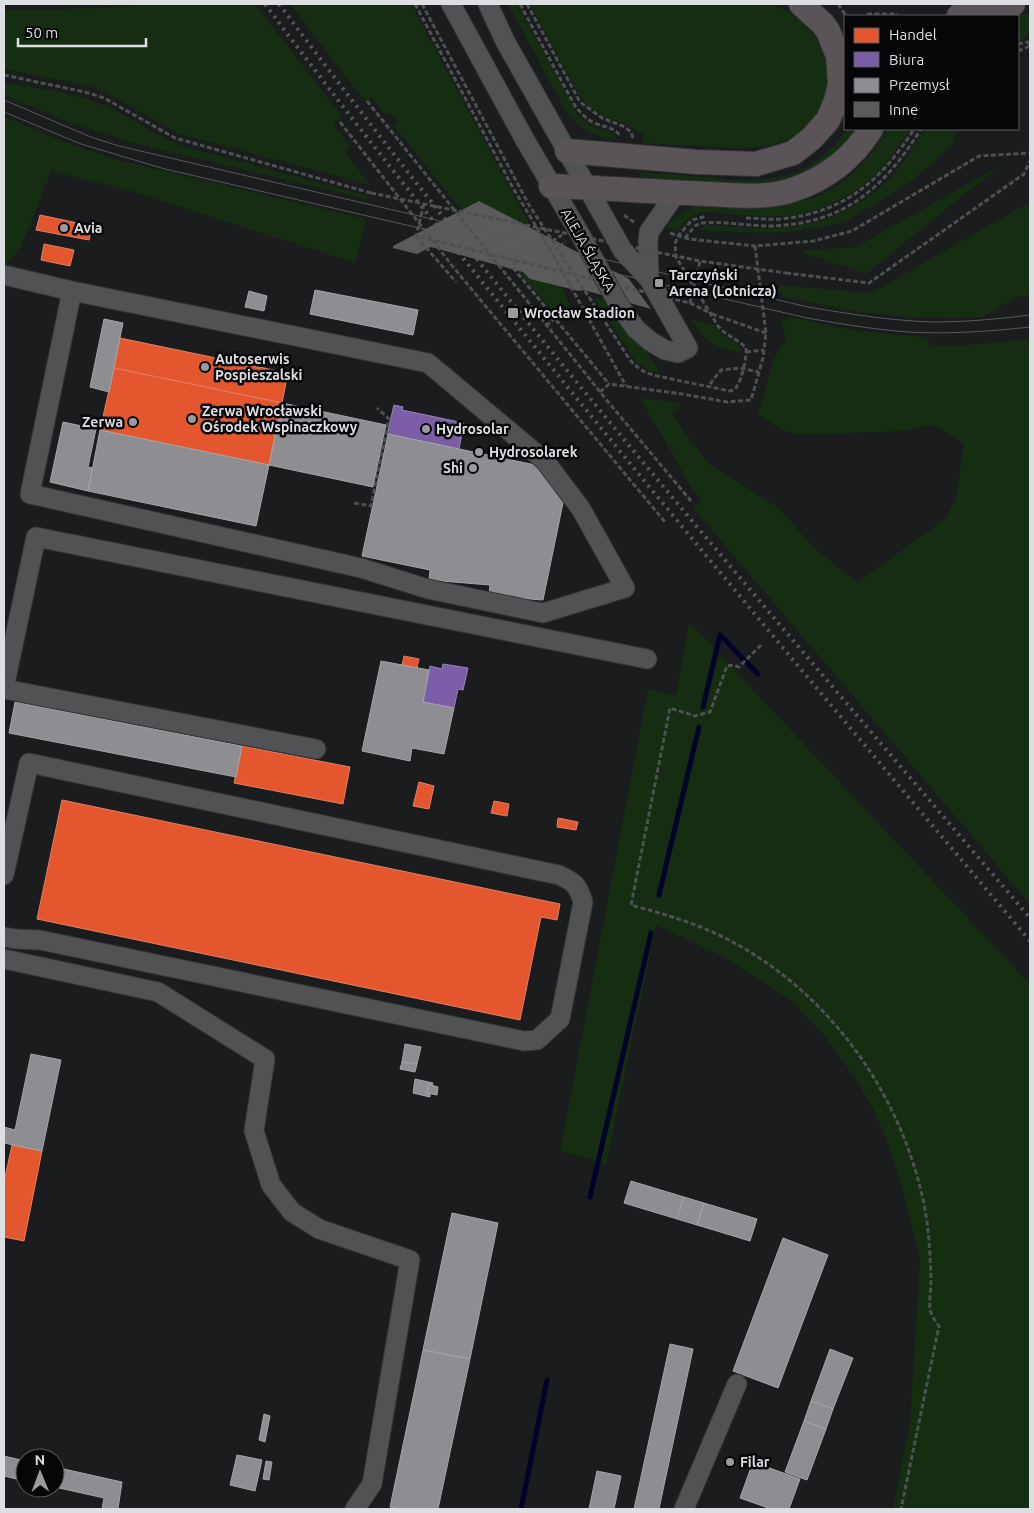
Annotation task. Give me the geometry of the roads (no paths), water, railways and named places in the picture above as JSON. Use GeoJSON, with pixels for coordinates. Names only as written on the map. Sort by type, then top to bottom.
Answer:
{"type":"FeatureCollection","features":[{"type":"Feature","properties":{"kind":"main road"},"geometry":{"type":"LineString","coordinates":[[567,151],[697,162],[756,164],[794,153],[812,138],[828,120],[836,101],[840,84],[838,56],[828,31],[802,4]]}},
{"type":"Feature","properties":{"kind":"main road"},"geometry":{"type":"LineString","coordinates":[[962,15],[987,7],[1013,4]]}},
{"type":"Feature","properties":{"kind":"main road"},"geometry":{"type":"LineString","coordinates":[[551,186],[736,195],[770,194],[790,191],[820,180],[838,167],[860,146],[871,130]]}},
{"type":"Feature","properties":{"kind":"street","name":"ALEJA ŚLĄSKA"},"geometry":{"type":"LineString","coordinates":[[451,4],[619,306],[636,328],[658,346],[678,353],[688,348],[649,279],[623,250],[505,41],[488,4]]}},
{"type":"Feature","properties":{"kind":"street"},"geometry":{"type":"LineString","coordinates":[[551,186],[567,151]]}},
{"type":"Feature","properties":{"kind":"street"},"geometry":{"type":"LineString","coordinates":[[649,279],[649,232],[676,193]]}},
{"type":"Feature","properties":{"kind":"street"},"geometry":{"type":"LineString","coordinates":[[4,275],[72,291],[428,363],[545,461],[581,509],[625,588],[543,613],[428,588],[361,568],[30,494],[72,291]]}},
{"type":"Feature","properties":{"kind":"street"},"geometry":{"type":"LineString","coordinates":[[316,749],[4,688],[36,537],[647,659]]}},
{"type":"Feature","properties":{"kind":"street"},"geometry":{"type":"LineString","coordinates":[[4,875],[29,763],[559,875],[574,882],[584,902],[560,1019],[537,1040],[524,1041],[40,940],[16,940],[4,937]]}},
{"type":"Feature","properties":{"kind":"street"},"geometry":{"type":"LineString","coordinates":[[4,959],[158,992],[265,1059],[254,1131],[271,1185],[292,1212],[319,1229],[410,1260],[372,1484],[354,1509]]}},
{"type":"Feature","properties":{"kind":"street"},"geometry":{"type":"LineString","coordinates":[[684,1509],[736,1384]]}},
{"type":"Feature","properties":{"kind":"waterway"},"geometry":{"type":"LineString","coordinates":[[703,707],[720,635],[758,674]]}},
{"type":"Feature","properties":{"kind":"waterway"},"geometry":{"type":"LineString","coordinates":[[659,895],[699,727]]}},
{"type":"Feature","properties":{"kind":"waterway"},"geometry":{"type":"LineString","coordinates":[[590,1197],[651,933]]}},
{"type":"Feature","properties":{"kind":"waterway"},"geometry":{"type":"LineString","coordinates":[[521,1509],[547,1380]]}},
{"type":"Feature","properties":{"kind":"tram line"},"geometry":{"type":"LineString","coordinates":[[4,100],[91,137],[119,146],[808,307],[887,319],[934,322],[1030,315]]}},
{"type":"Feature","properties":{"kind":"tram line"},"geometry":{"type":"LineString","coordinates":[[4,112],[81,144],[165,169],[807,318],[895,331],[929,333],[1030,327]]}},
{"type":"Feature","properties":{"kind":"railway"},"geometry":{"type":"LineString","coordinates":[[265,4],[456,250],[574,395],[744,601],[1030,941]]}},
{"type":"Feature","properties":{"kind":"railway"},"geometry":{"type":"LineString","coordinates":[[279,4],[460,238],[553,353],[742,580],[1030,918]]}},
{"type":"Feature","properties":{"kind":"place","name":"Avia"},"geometry":{"type":"Point","coordinates":[64,228]}},
{"type":"Feature","properties":{"kind":"place","name":"Tarczyński Arena (Lotnicza)"},"geometry":{"type":"Point","coordinates":[659,283]}},
{"type":"Feature","properties":{"kind":"place","name":"Wrocław Stadion"},"geometry":{"type":"Point","coordinates":[513,313]}},
{"type":"Feature","properties":{"kind":"place","name":"Autoserwis Pospieszalski"},"geometry":{"type":"Point","coordinates":[205,367]}},
{"type":"Feature","properties":{"kind":"place","name":"Zerwa Wrocławski Ośrodek Wspinaczkowy"},"geometry":{"type":"Point","coordinates":[192,419]}},
{"type":"Feature","properties":{"kind":"place","name":"Zerwa"},"geometry":{"type":"Point","coordinates":[133,422]}},
{"type":"Feature","properties":{"kind":"place","name":"Hydrosolar"},"geometry":{"type":"Point","coordinates":[426,429]}},
{"type":"Feature","properties":{"kind":"place","name":"Hydrosolarek"},"geometry":{"type":"Point","coordinates":[479,452]}},
{"type":"Feature","properties":{"kind":"place","name":"Shi"},"geometry":{"type":"Point","coordinates":[473,468]}},
{"type":"Feature","properties":{"kind":"place","name":"Filar"},"geometry":{"type":"Point","coordinates":[730,1462]}}]}
